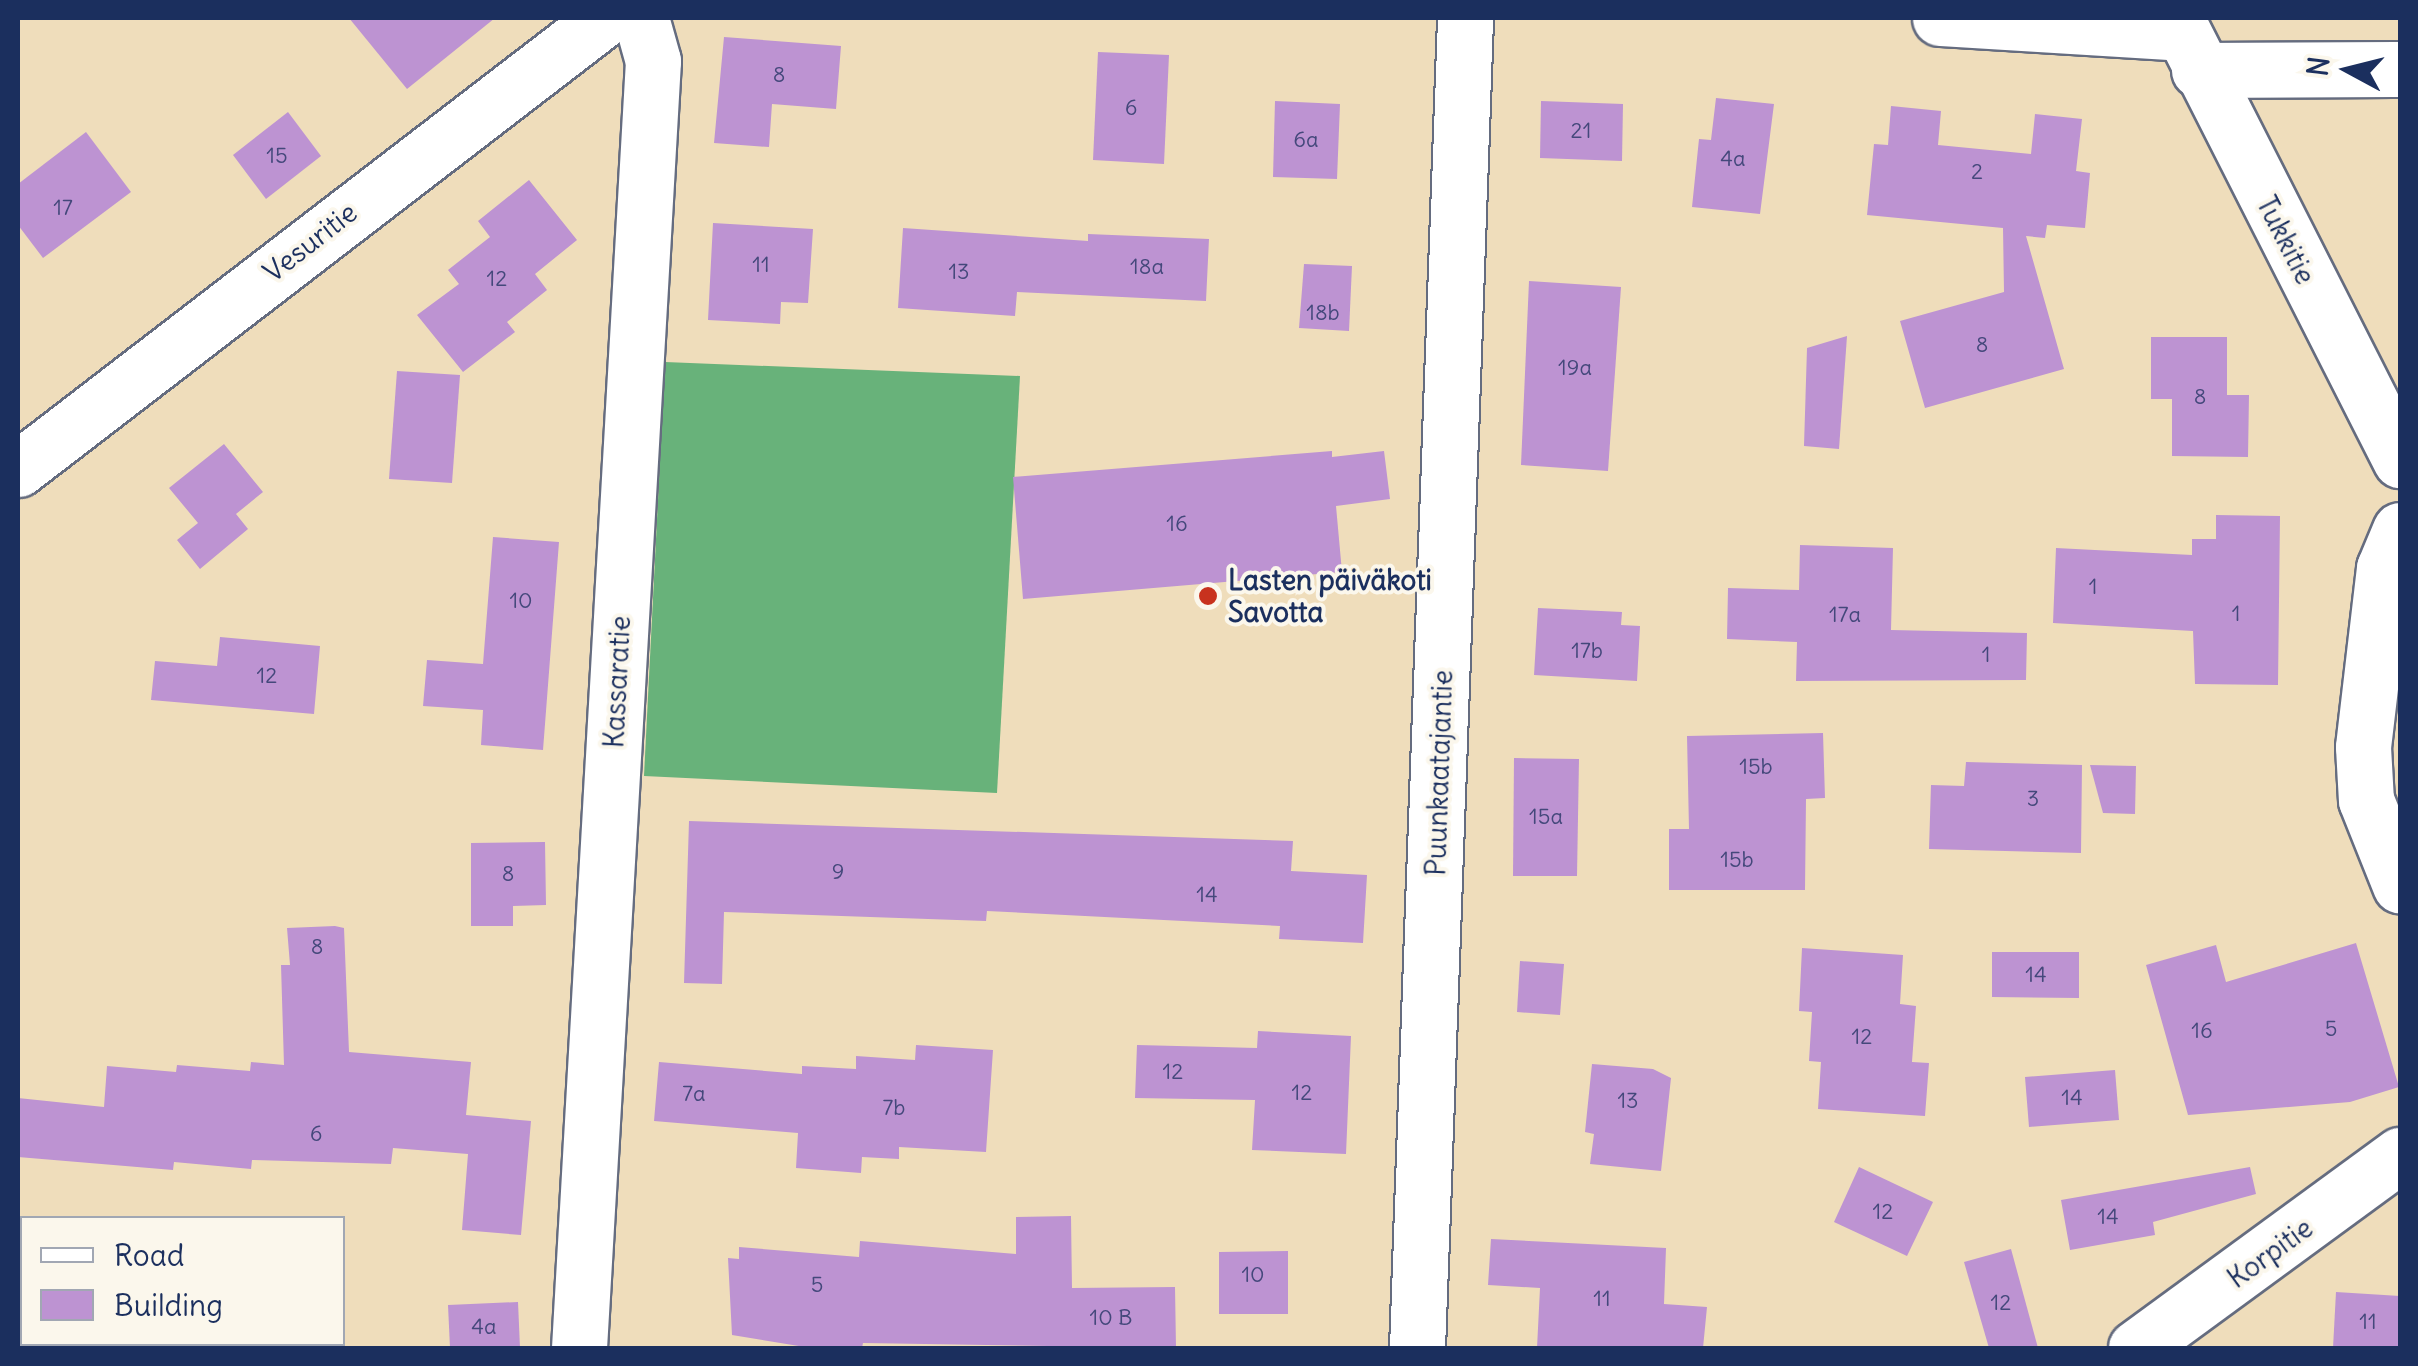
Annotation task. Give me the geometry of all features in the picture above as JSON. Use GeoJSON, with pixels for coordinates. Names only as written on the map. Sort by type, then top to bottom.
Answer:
{"type":"FeatureCollection","features":[{"type":"Feature","properties":{"kind":"street","name":"Vesuritie"},"geometry":{"type":"LineString","coordinates":[[18,470],[605,18]]}},
{"type":"Feature","properties":{"kind":"street","name":"Kassaratie"},"geometry":{"type":"LineString","coordinates":[[579,1348],[653,61],[641,18]]}},
{"type":"Feature","properties":{"kind":"street","name":"Puunkaatajantie"},"geometry":{"type":"LineString","coordinates":[[1417,1348],[1465,18]]}},
{"type":"Feature","properties":{"kind":"street"},"geometry":{"type":"LineString","coordinates":[[1940,18],[2186,40],[2400,69]]}},
{"type":"Feature","properties":{"kind":"street","name":"Tukkitie"},"geometry":{"type":"LineString","coordinates":[[2186,40],[2400,460]]}},
{"type":"Feature","properties":{"kind":"street"},"geometry":{"type":"LineString","coordinates":[[2400,530],[2384,568],[2363,747],[2366,800],[2400,886]]}},
{"type":"Feature","properties":{"kind":"street","name":"Korpitie"},"geometry":{"type":"LineString","coordinates":[[2136,1348],[2400,1155]]}},
{"type":"Feature","properties":{"kind":"green space"},"geometry":{"type":"Polygon","coordinates":[[[665,362],[1020,376],[997,793],[644,776],[665,362]]]}},
{"type":"Feature","properties":{"kind":"building"},"geometry":{"type":"Polygon","coordinates":[[[349,18],[495,18],[407,89],[349,18]]]}},
{"type":"Feature","properties":{"kind":"building"},"geometry":{"type":"Polygon","coordinates":[[[724,37],[841,46],[836,109],[772,104],[769,147],[714,143],[724,37]]]}},
{"type":"Feature","properties":{"kind":"building"},"geometry":{"type":"Polygon","coordinates":[[[1098,52],[1169,55],[1164,164],[1093,160],[1098,52]]]}},
{"type":"Feature","properties":{"kind":"building"},"geometry":{"type":"Polygon","coordinates":[[[1716,98],[1774,104],[1760,214],[1692,207],[1699,139],[1711,140],[1716,98]]]}},
{"type":"Feature","properties":{"kind":"building"},"geometry":{"type":"Polygon","coordinates":[[[1275,101],[1340,104],[1337,179],[1273,177],[1275,101]]]}},
{"type":"Feature","properties":{"kind":"building"},"geometry":{"type":"Polygon","coordinates":[[[1541,101],[1623,104],[1622,161],[1540,158],[1541,101]]]}},
{"type":"Feature","properties":{"kind":"building"},"geometry":{"type":"Polygon","coordinates":[[[1891,106],[1941,111],[1938,145],[2031,154],[2035,114],[2082,119],[2076,171],[2090,173],[2085,228],[2047,225],[2045,238],[2026,236],[2064,369],[1925,408],[1900,321],[2004,292],[2003,228],[1867,215],[1874,144],[1888,145],[1891,106]]]}},
{"type":"Feature","properties":{"kind":"building"},"geometry":{"type":"Polygon","coordinates":[[[288,112],[321,156],[266,199],[233,155],[288,112]]]}},
{"type":"Feature","properties":{"kind":"building"},"geometry":{"type":"Polygon","coordinates":[[[86,132],[131,192],[43,258],[18,225],[18,184],[86,132]]]}},
{"type":"Feature","properties":{"kind":"building"},"geometry":{"type":"Polygon","coordinates":[[[529,180],[577,240],[535,274],[547,290],[507,322],[515,332],[463,372],[417,315],[459,284],[448,270],[490,237],[478,221],[529,180]]]}},
{"type":"Feature","properties":{"kind":"building"},"geometry":{"type":"Polygon","coordinates":[[[713,223],[813,229],[808,303],[781,302],[780,324],[708,320],[713,223]]]}},
{"type":"Feature","properties":{"kind":"building"},"geometry":{"type":"Polygon","coordinates":[[[903,228],[1088,241],[1088,234],[1209,239],[1206,301],[1017,292],[1015,316],[898,308],[903,228]]]}},
{"type":"Feature","properties":{"kind":"building"},"geometry":{"type":"Polygon","coordinates":[[[1304,264],[1352,266],[1349,331],[1299,328],[1304,264]]]}},
{"type":"Feature","properties":{"kind":"building"},"geometry":{"type":"Polygon","coordinates":[[[1529,281],[1621,287],[1608,471],[1521,465],[1529,281]]]}},
{"type":"Feature","properties":{"kind":"building"},"geometry":{"type":"Polygon","coordinates":[[[1847,336],[1839,449],[1804,446],[1807,348],[1847,336]]]}},
{"type":"Feature","properties":{"kind":"building"},"geometry":{"type":"Polygon","coordinates":[[[2151,337],[2227,337],[2227,395],[2249,395],[2248,457],[2172,456],[2172,399],[2151,399],[2151,337]]]}},
{"type":"Feature","properties":{"kind":"building"},"geometry":{"type":"Polygon","coordinates":[[[397,371],[460,375],[452,483],[389,479],[397,371]]]}},
{"type":"Feature","properties":{"kind":"building"},"geometry":{"type":"Polygon","coordinates":[[[224,444],[263,492],[236,514],[248,529],[200,569],[177,540],[198,523],[169,488],[224,444]]]}},
{"type":"Feature","properties":{"kind":"building"},"geometry":{"type":"Polygon","coordinates":[[[1332,451],[1332,457],[1384,451],[1390,499],[1336,506],[1342,572],[1023,599],[1013,477],[1332,451]]]}},
{"type":"Feature","properties":{"kind":"building"},"geometry":{"type":"Polygon","coordinates":[[[2216,515],[2280,516],[2278,685],[2195,684],[2193,631],[2053,623],[2056,548],[2192,555],[2192,539],[2216,539],[2216,515]]]}},
{"type":"Feature","properties":{"kind":"building"},"geometry":{"type":"Polygon","coordinates":[[[493,537],[559,542],[543,750],[481,745],[483,710],[423,706],[427,660],[483,664],[493,537]]]}},
{"type":"Feature","properties":{"kind":"building"},"geometry":{"type":"Polygon","coordinates":[[[1800,545],[1893,548],[1891,630],[2027,633],[2026,680],[1796,681],[1797,642],[1727,639],[1728,588],[1799,590],[1800,545]]]}},
{"type":"Feature","properties":{"kind":"building"},"geometry":{"type":"Polygon","coordinates":[[[1538,608],[1622,612],[1621,625],[1640,626],[1637,681],[1534,675],[1538,608]]]}},
{"type":"Feature","properties":{"kind":"building"},"geometry":{"type":"Polygon","coordinates":[[[220,637],[320,646],[314,714],[151,700],[155,661],[217,666],[220,637]]]}},
{"type":"Feature","properties":{"kind":"building"},"geometry":{"type":"Polygon","coordinates":[[[1823,733],[1825,798],[1806,799],[1805,890],[1669,890],[1669,829],[1689,829],[1687,736],[1823,733]]]}},
{"type":"Feature","properties":{"kind":"building"},"geometry":{"type":"Polygon","coordinates":[[[1514,758],[1579,759],[1577,876],[1513,876],[1514,758]]]}},
{"type":"Feature","properties":{"kind":"building"},"geometry":{"type":"Polygon","coordinates":[[[1966,762],[2082,765],[2081,853],[1929,849],[1931,785],[1964,786],[1966,762]]]}},
{"type":"Feature","properties":{"kind":"building"},"geometry":{"type":"Polygon","coordinates":[[[2090,765],[2136,766],[2135,814],[2103,813],[2090,765]]]}},
{"type":"Feature","properties":{"kind":"building"},"geometry":{"type":"Polygon","coordinates":[[[689,821],[1293,841],[1291,871],[1367,875],[1363,943],[1279,939],[1280,926],[987,911],[986,921],[724,912],[722,984],[684,983],[689,821]]]}},
{"type":"Feature","properties":{"kind":"building"},"geometry":{"type":"Polygon","coordinates":[[[545,842],[546,905],[513,906],[513,926],[471,926],[471,843],[545,842]]]}},
{"type":"Feature","properties":{"kind":"building"},"geometry":{"type":"Polygon","coordinates":[[[287,928],[344,928],[349,1052],[471,1062],[466,1115],[531,1121],[521,1235],[462,1230],[468,1154],[393,1148],[391,1164],[252,1160],[251,1169],[174,1162],[173,1170],[18,1157],[18,1098],[104,1107],[107,1066],[176,1072],[177,1065],[250,1071],[251,1062],[284,1065],[281,965],[290,965],[287,928]]]}},
{"type":"Feature","properties":{"kind":"building"},"geometry":{"type":"Polygon","coordinates":[[[2356,943],[2399,1087],[2350,1102],[2188,1115],[2146,965],[2216,945],[2226,982],[2356,943]]]}},
{"type":"Feature","properties":{"kind":"building"},"geometry":{"type":"Polygon","coordinates":[[[1802,948],[1903,955],[1900,1004],[1916,1006],[1912,1062],[1929,1063],[1925,1116],[1818,1109],[1821,1062],[1809,1061],[1812,1012],[1799,1011],[1802,948]]]}},
{"type":"Feature","properties":{"kind":"building"},"geometry":{"type":"Polygon","coordinates":[[[1992,952],[2079,952],[2079,998],[1992,997],[1992,952]]]}},
{"type":"Feature","properties":{"kind":"building"},"geometry":{"type":"Polygon","coordinates":[[[1520,961],[1564,964],[1560,1015],[1517,1012],[1520,961]]]}},
{"type":"Feature","properties":{"kind":"building"},"geometry":{"type":"Polygon","coordinates":[[[1258,1031],[1351,1036],[1346,1154],[1252,1150],[1255,1100],[1135,1098],[1137,1045],[1257,1048],[1258,1031]]]}},
{"type":"Feature","properties":{"kind":"building"},"geometry":{"type":"Polygon","coordinates":[[[916,1045],[993,1050],[986,1152],[899,1147],[899,1159],[862,1157],[861,1173],[796,1168],[798,1133],[654,1121],[659,1062],[802,1074],[802,1066],[856,1069],[856,1056],[915,1060],[916,1045]]]}},
{"type":"Feature","properties":{"kind":"building"},"geometry":{"type":"Polygon","coordinates":[[[1592,1064],[1653,1069],[1671,1078],[1661,1171],[1590,1164],[1594,1134],[1585,1132],[1592,1064]]]}},
{"type":"Feature","properties":{"kind":"building"},"geometry":{"type":"Polygon","coordinates":[[[2115,1070],[2119,1120],[2029,1127],[2025,1077],[2115,1070]]]}},
{"type":"Feature","properties":{"kind":"building"},"geometry":{"type":"Polygon","coordinates":[[[1859,1167],[1933,1202],[1907,1256],[1834,1222],[1859,1167]]]}},
{"type":"Feature","properties":{"kind":"building"},"geometry":{"type":"Polygon","coordinates":[[[2250,1167],[2256,1194],[2153,1222],[2155,1235],[2070,1250],[2061,1200],[2250,1167]]]}},
{"type":"Feature","properties":{"kind":"building"},"geometry":{"type":"Polygon","coordinates":[[[1071,1216],[1072,1288],[1175,1287],[1176,1348],[863,1343],[862,1348],[811,1348],[732,1335],[728,1258],[739,1259],[739,1247],[859,1257],[860,1241],[1016,1254],[1016,1217],[1071,1216]]]}},
{"type":"Feature","properties":{"kind":"building"},"geometry":{"type":"Polygon","coordinates":[[[1491,1239],[1666,1248],[1664,1304],[1707,1307],[1703,1348],[1537,1348],[1540,1288],[1488,1285],[1491,1239]]]}},
{"type":"Feature","properties":{"kind":"building"},"geometry":{"type":"Polygon","coordinates":[[[2011,1249],[2038,1348],[1989,1348],[1964,1262],[2011,1249]]]}},
{"type":"Feature","properties":{"kind":"building"},"geometry":{"type":"Polygon","coordinates":[[[1288,1251],[1288,1314],[1219,1314],[1219,1252],[1288,1251]]]}},
{"type":"Feature","properties":{"kind":"building"},"geometry":{"type":"Polygon","coordinates":[[[2336,1292],[2400,1296],[2400,1348],[2333,1348],[2336,1292]]]}},
{"type":"Feature","properties":{"kind":"building"},"geometry":{"type":"Polygon","coordinates":[[[518,1302],[520,1348],[450,1348],[448,1305],[518,1302]]]}},
{"type":"Feature","properties":{"kind":"place","name":"Lasten päiväkoti Savotta"},"geometry":{"type":"Point","coordinates":[1208,596]}}]}
